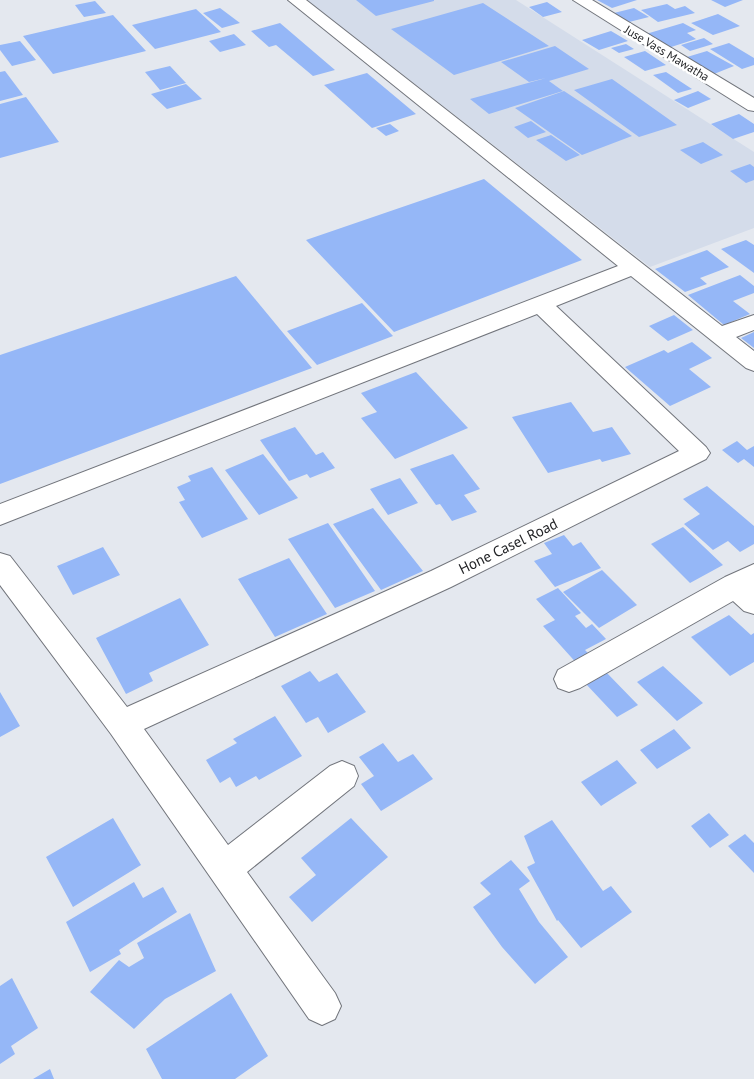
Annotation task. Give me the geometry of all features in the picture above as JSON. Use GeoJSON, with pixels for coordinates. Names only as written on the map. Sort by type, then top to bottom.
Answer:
{"type":"FeatureCollection","features":[{"type":"Feature","properties":{"kind":"street"},"geometry":{"type":"LineString","coordinates":[[296,0],[754,363]]}},
{"type":"Feature","properties":{"kind":"street","name":"Juse Vass Mawatha"},"geometry":{"type":"LineString","coordinates":[[581,0],[754,106]]}},
{"type":"Feature","properties":{"kind":"street"},"geometry":{"type":"LineString","coordinates":[[0,515],[542,306],[633,268]]}},
{"type":"Feature","properties":{"kind":"street","name":"Hone Casel Road"},"geometry":{"type":"LineString","coordinates":[[122,724],[441,579],[697,453],[542,306]]}},
{"type":"Feature","properties":{"kind":"street"},"geometry":{"type":"LineString","coordinates":[[718,335],[754,322]]}},
{"type":"Feature","properties":{"kind":"street"},"geometry":{"type":"LineString","coordinates":[[0,564],[122,724],[322,1006]]}},
{"type":"Feature","properties":{"kind":"street"},"geometry":{"type":"LineString","coordinates":[[568,679],[748,588]]}},
{"type":"Feature","properties":{"kind":"street"},"geometry":{"type":"LineString","coordinates":[[225,868],[342,776]]}},
{"type":"Feature","properties":{"kind":"shaded area"},"geometry":{"type":"Polygon","coordinates":[[[307,0],[516,0],[754,152],[754,228],[650,267],[307,0]]]}},
{"type":"Feature","properties":{"kind":"building"},"geometry":{"type":"Polygon","coordinates":[[[356,0],[434,0],[434,1],[376,16],[356,0]]]}},
{"type":"Feature","properties":{"kind":"building"},"geometry":{"type":"Polygon","coordinates":[[[597,0],[637,0],[612,8],[597,0]]]}},
{"type":"Feature","properties":{"kind":"building"},"geometry":{"type":"Polygon","coordinates":[[[711,0],[743,0],[725,7],[711,0]]]}},
{"type":"Feature","properties":{"kind":"building"},"geometry":{"type":"Polygon","coordinates":[[[95,1],[106,13],[84,17],[75,5],[95,1]]]}},
{"type":"Feature","properties":{"kind":"building"},"geometry":{"type":"Polygon","coordinates":[[[547,2],[562,12],[543,17],[529,7],[547,2]]]}},
{"type":"Feature","properties":{"kind":"building"},"geometry":{"type":"Polygon","coordinates":[[[483,3],[549,46],[454,75],[391,29],[483,3]]]}},
{"type":"Feature","properties":{"kind":"building"},"geometry":{"type":"Polygon","coordinates":[[[667,4],[675,9],[685,6],[695,13],[658,22],[641,10],[667,4]]]}},
{"type":"Feature","properties":{"kind":"building"},"geometry":{"type":"Polygon","coordinates":[[[220,8],[240,23],[222,28],[203,13],[220,8]]]}},
{"type":"Feature","properties":{"kind":"building"},"geometry":{"type":"Polygon","coordinates":[[[634,8],[649,17],[625,23],[610,14],[634,8]]]}},
{"type":"Feature","properties":{"kind":"building"},"geometry":{"type":"Polygon","coordinates":[[[196,9],[221,32],[155,49],[132,25],[196,9]]]}},
{"type":"Feature","properties":{"kind":"building"},"geometry":{"type":"Polygon","coordinates":[[[718,14],[740,26],[713,35],[691,23],[718,14]]]}},
{"type":"Feature","properties":{"kind":"building"},"geometry":{"type":"Polygon","coordinates":[[[113,15],[146,51],[53,74],[23,36],[113,15]]]}},
{"type":"Feature","properties":{"kind":"building"},"geometry":{"type":"Polygon","coordinates":[[[280,23],[335,70],[313,76],[276,45],[269,47],[251,31],[280,23]]]}},
{"type":"Feature","properties":{"kind":"building"},"geometry":{"type":"Polygon","coordinates":[[[683,23],[696,30],[687,33],[696,39],[668,48],[646,34],[683,23]]]}},
{"type":"Feature","properties":{"kind":"building"},"geometry":{"type":"Polygon","coordinates":[[[611,31],[628,41],[599,50],[582,40],[611,31]]]}},
{"type":"Feature","properties":{"kind":"building"},"geometry":{"type":"Polygon","coordinates":[[[234,34],[246,45],[220,52],[209,41],[234,34]]]}},
{"type":"Feature","properties":{"kind":"building"},"geometry":{"type":"Polygon","coordinates":[[[704,38],[713,44],[690,51],[681,45],[704,38]]]}},
{"type":"Feature","properties":{"kind":"building"},"geometry":{"type":"Polygon","coordinates":[[[20,41],[36,60],[12,66],[0,50],[0,45],[20,41]]]}},
{"type":"Feature","properties":{"kind":"building"},"geometry":{"type":"Polygon","coordinates":[[[729,43],[754,58],[754,65],[742,69],[710,49],[729,43]]]}},
{"type":"Feature","properties":{"kind":"building"},"geometry":{"type":"Polygon","coordinates":[[[626,44],[634,49],[619,53],[611,48],[626,44]]]}},
{"type":"Feature","properties":{"kind":"building"},"geometry":{"type":"Polygon","coordinates":[[[555,46],[589,69],[549,81],[563,91],[489,114],[470,99],[546,78],[529,82],[501,62],[555,46]]]}},
{"type":"Feature","properties":{"kind":"building"},"geometry":{"type":"Polygon","coordinates":[[[645,51],[666,65],[645,71],[624,57],[645,51]]]}},
{"type":"Feature","properties":{"kind":"building"},"geometry":{"type":"Polygon","coordinates":[[[707,51],[734,66],[714,74],[687,57],[707,51]]]}},
{"type":"Feature","properties":{"kind":"building"},"geometry":{"type":"Polygon","coordinates":[[[170,66],[186,83],[160,90],[145,72],[170,66]]]}},
{"type":"Feature","properties":{"kind":"building"},"geometry":{"type":"Polygon","coordinates":[[[5,71],[23,95],[0,101],[0,72],[5,71]]]}},
{"type":"Feature","properties":{"kind":"building"},"geometry":{"type":"Polygon","coordinates":[[[666,72],[692,89],[678,93],[653,75],[666,72]]]}},
{"type":"Feature","properties":{"kind":"building"},"geometry":{"type":"Polygon","coordinates":[[[367,73],[416,114],[372,128],[324,85],[367,73]]]}},
{"type":"Feature","properties":{"kind":"building"},"geometry":{"type":"Polygon","coordinates":[[[612,79],[677,125],[639,137],[574,90],[612,79]]]}},
{"type":"Feature","properties":{"kind":"building"},"geometry":{"type":"Polygon","coordinates":[[[186,84],[202,99],[167,109],[151,94],[186,84]]]}},
{"type":"Feature","properties":{"kind":"building"},"geometry":{"type":"Polygon","coordinates":[[[564,91],[632,136],[582,155],[515,108],[564,91]]]}},
{"type":"Feature","properties":{"kind":"building"},"geometry":{"type":"Polygon","coordinates":[[[698,91],[711,99],[688,108],[674,100],[698,91]]]}},
{"type":"Feature","properties":{"kind":"building"},"geometry":{"type":"Polygon","coordinates":[[[26,97],[59,142],[0,158],[0,104],[26,97]]]}},
{"type":"Feature","properties":{"kind":"building"},"geometry":{"type":"Polygon","coordinates":[[[739,114],[754,124],[754,132],[733,139],[711,124],[739,114]]]}},
{"type":"Feature","properties":{"kind":"building"},"geometry":{"type":"Polygon","coordinates":[[[531,121],[546,132],[528,138],[514,127],[531,121]]]}},
{"type":"Feature","properties":{"kind":"building"},"geometry":{"type":"Polygon","coordinates":[[[390,124],[399,131],[386,136],[376,128],[390,124]]]}},
{"type":"Feature","properties":{"kind":"building"},"geometry":{"type":"Polygon","coordinates":[[[551,135],[580,155],[566,161],[536,140],[551,135]]]}},
{"type":"Feature","properties":{"kind":"building"},"geometry":{"type":"Polygon","coordinates":[[[703,142],[723,155],[701,164],[680,150],[703,142]]]}},
{"type":"Feature","properties":{"kind":"building"},"geometry":{"type":"Polygon","coordinates":[[[750,164],[754,167],[754,180],[746,183],[730,171],[750,164]]]}},
{"type":"Feature","properties":{"kind":"building"},"geometry":{"type":"Polygon","coordinates":[[[484,179],[582,260],[394,332],[306,240],[484,179]]]}},
{"type":"Feature","properties":{"kind":"building"},"geometry":{"type":"Polygon","coordinates":[[[746,240],[754,245],[754,273],[721,249],[746,240]]]}},
{"type":"Feature","properties":{"kind":"building"},"geometry":{"type":"Polygon","coordinates":[[[707,250],[729,267],[700,278],[707,284],[685,292],[655,269],[707,250]]]}},
{"type":"Feature","properties":{"kind":"building"},"geometry":{"type":"Polygon","coordinates":[[[740,275],[754,286],[754,293],[733,301],[750,314],[724,325],[688,295],[740,275]]]}},
{"type":"Feature","properties":{"kind":"building"},"geometry":{"type":"Polygon","coordinates":[[[236,276],[312,368],[0,484],[0,355],[236,276]]]}},
{"type":"Feature","properties":{"kind":"building"},"geometry":{"type":"Polygon","coordinates":[[[362,303],[393,336],[317,365],[287,331],[362,303]]]}},
{"type":"Feature","properties":{"kind":"building"},"geometry":{"type":"Polygon","coordinates":[[[674,315],[693,330],[668,341],[649,326],[674,315]]]}},
{"type":"Feature","properties":{"kind":"building"},"geometry":{"type":"Polygon","coordinates":[[[754,332],[754,348],[741,338],[754,332]]]}},
{"type":"Feature","properties":{"kind":"building"},"geometry":{"type":"Polygon","coordinates":[[[692,342],[712,358],[689,369],[711,387],[670,406],[625,367],[664,350],[668,353],[692,342]]]}},
{"type":"Feature","properties":{"kind":"building"},"geometry":{"type":"Polygon","coordinates":[[[416,372],[468,428],[395,459],[361,418],[377,412],[361,393],[416,372]]]}},
{"type":"Feature","properties":{"kind":"building"},"geometry":{"type":"Polygon","coordinates":[[[571,402],[593,432],[612,427],[631,454],[602,462],[600,459],[548,473],[512,417],[571,402]]]}},
{"type":"Feature","properties":{"kind":"building"},"geometry":{"type":"Polygon","coordinates":[[[295,427],[316,455],[323,452],[335,468],[310,478],[307,474],[289,481],[260,440],[295,427]]]}},
{"type":"Feature","properties":{"kind":"building"},"geometry":{"type":"Polygon","coordinates":[[[737,441],[747,450],[754,446],[754,467],[744,459],[738,463],[722,450],[737,441]]]}},
{"type":"Feature","properties":{"kind":"building"},"geometry":{"type":"Polygon","coordinates":[[[263,454],[298,498],[259,515],[225,470],[263,454]]]}},
{"type":"Feature","properties":{"kind":"building"},"geometry":{"type":"Polygon","coordinates":[[[453,454],[480,489],[464,495],[477,512],[452,521],[440,504],[436,505],[410,469],[453,454]]]}},
{"type":"Feature","properties":{"kind":"building"},"geometry":{"type":"Polygon","coordinates":[[[212,467],[248,519],[202,538],[179,502],[185,500],[177,487],[191,481],[188,476],[212,467]]]}},
{"type":"Feature","properties":{"kind":"building"},"geometry":{"type":"Polygon","coordinates":[[[400,478],[418,503],[388,515],[370,489],[400,478]]]}},
{"type":"Feature","properties":{"kind":"building"},"geometry":{"type":"Polygon","coordinates":[[[707,486],[754,526],[754,544],[740,552],[728,541],[713,550],[684,524],[700,514],[683,499],[707,486]]]}},
{"type":"Feature","properties":{"kind":"building"},"geometry":{"type":"Polygon","coordinates":[[[373,508],[423,571],[381,590],[333,524],[373,508]]]}},
{"type":"Feature","properties":{"kind":"building"},"geometry":{"type":"Polygon","coordinates":[[[328,523],[375,591],[335,608],[288,539],[328,523]]]}},
{"type":"Feature","properties":{"kind":"building"},"geometry":{"type":"Polygon","coordinates":[[[683,527],[723,565],[690,583],[651,544],[683,527]]]}},
{"type":"Feature","properties":{"kind":"building"},"geometry":{"type":"Polygon","coordinates":[[[564,535],[573,546],[581,542],[601,568],[555,587],[534,561],[552,554],[544,543],[564,535]]]}},
{"type":"Feature","properties":{"kind":"building"},"geometry":{"type":"Polygon","coordinates":[[[103,547],[120,575],[73,595],[57,566],[103,547]]]}},
{"type":"Feature","properties":{"kind":"building"},"geometry":{"type":"Polygon","coordinates":[[[289,558],[327,614],[275,637],[238,579],[289,558]]]}},
{"type":"Feature","properties":{"kind":"building"},"geometry":{"type":"Polygon","coordinates":[[[602,570],[637,605],[599,628],[563,592],[602,570]]]}},
{"type":"Feature","properties":{"kind":"building"},"geometry":{"type":"Polygon","coordinates":[[[558,588],[581,613],[575,616],[586,628],[592,624],[606,639],[585,650],[594,659],[580,667],[543,626],[555,620],[536,599],[558,588]]]}},
{"type":"Feature","properties":{"kind":"building"},"geometry":{"type":"Polygon","coordinates":[[[180,598],[209,645],[149,673],[153,681],[126,694],[96,638],[180,598]]]}},
{"type":"Feature","properties":{"kind":"building"},"geometry":{"type":"Polygon","coordinates":[[[729,615],[751,635],[754,633],[754,662],[730,676],[691,637],[729,615]]]}},
{"type":"Feature","properties":{"kind":"building"},"geometry":{"type":"Polygon","coordinates":[[[663,666],[703,703],[677,721],[637,682],[663,666]]]}},
{"type":"Feature","properties":{"kind":"building"},"geometry":{"type":"Polygon","coordinates":[[[310,671],[319,682],[337,673],[366,712],[328,733],[318,717],[306,723],[281,686],[310,671]]]}},
{"type":"Feature","properties":{"kind":"building"},"geometry":{"type":"Polygon","coordinates":[[[605,671],[638,705],[617,717],[585,683],[605,671]]]}},
{"type":"Feature","properties":{"kind":"building"},"geometry":{"type":"Polygon","coordinates":[[[0,692],[20,726],[0,737],[0,692]]]}},
{"type":"Feature","properties":{"kind":"building"},"geometry":{"type":"Polygon","coordinates":[[[275,716],[302,756],[259,780],[256,776],[236,787],[230,777],[220,783],[206,760],[237,743],[233,739],[275,716]]]}},
{"type":"Feature","properties":{"kind":"building"},"geometry":{"type":"Polygon","coordinates":[[[674,729],[691,748],[657,769],[640,750],[674,729]]]}},
{"type":"Feature","properties":{"kind":"building"},"geometry":{"type":"Polygon","coordinates":[[[383,743],[398,762],[413,754],[433,779],[381,811],[361,784],[374,776],[359,757],[383,743]]]}},
{"type":"Feature","properties":{"kind":"building"},"geometry":{"type":"Polygon","coordinates":[[[617,760],[637,783],[601,806],[581,782],[617,760]]]}},
{"type":"Feature","properties":{"kind":"building"},"geometry":{"type":"Polygon","coordinates":[[[709,813],[729,835],[710,848],[691,826],[709,813]]]}},
{"type":"Feature","properties":{"kind":"building"},"geometry":{"type":"Polygon","coordinates":[[[113,818],[141,865],[73,907],[46,857],[113,818]]]}},
{"type":"Feature","properties":{"kind":"building"},"geometry":{"type":"Polygon","coordinates":[[[351,818],[388,857],[312,922],[289,897],[316,875],[301,858],[351,818]]]}},
{"type":"Feature","properties":{"kind":"building"},"geometry":{"type":"Polygon","coordinates":[[[552,820],[603,891],[611,886],[632,912],[581,948],[557,921],[527,867],[535,863],[524,836],[552,820]]]}},
{"type":"Feature","properties":{"kind":"building"},"geometry":{"type":"Polygon","coordinates":[[[745,834],[754,843],[754,873],[728,846],[745,834]]]}},
{"type":"Feature","properties":{"kind":"building"},"geometry":{"type":"Polygon","coordinates":[[[511,860],[530,881],[519,889],[539,922],[568,957],[535,984],[502,947],[473,907],[491,894],[480,883],[511,860]]]}},
{"type":"Feature","properties":{"kind":"building"},"geometry":{"type":"Polygon","coordinates":[[[134,882],[143,898],[163,887],[177,912],[119,950],[121,954],[90,972],[66,922],[134,882]]]}},
{"type":"Feature","properties":{"kind":"building"},"geometry":{"type":"Polygon","coordinates":[[[190,913],[216,971],[165,999],[134,1029],[90,992],[119,960],[129,967],[144,958],[137,943],[190,913]]]}},
{"type":"Feature","properties":{"kind":"building"},"geometry":{"type":"Polygon","coordinates":[[[12,978],[38,1028],[11,1046],[15,1054],[0,1064],[0,986],[12,978]]]}},
{"type":"Feature","properties":{"kind":"building"},"geometry":{"type":"Polygon","coordinates":[[[231,993],[268,1056],[235,1079],[162,1079],[146,1049],[231,993]]]}},
{"type":"Feature","properties":{"kind":"building"},"geometry":{"type":"Polygon","coordinates":[[[50,1069],[54,1079],[33,1079],[50,1069]]]}}]}
